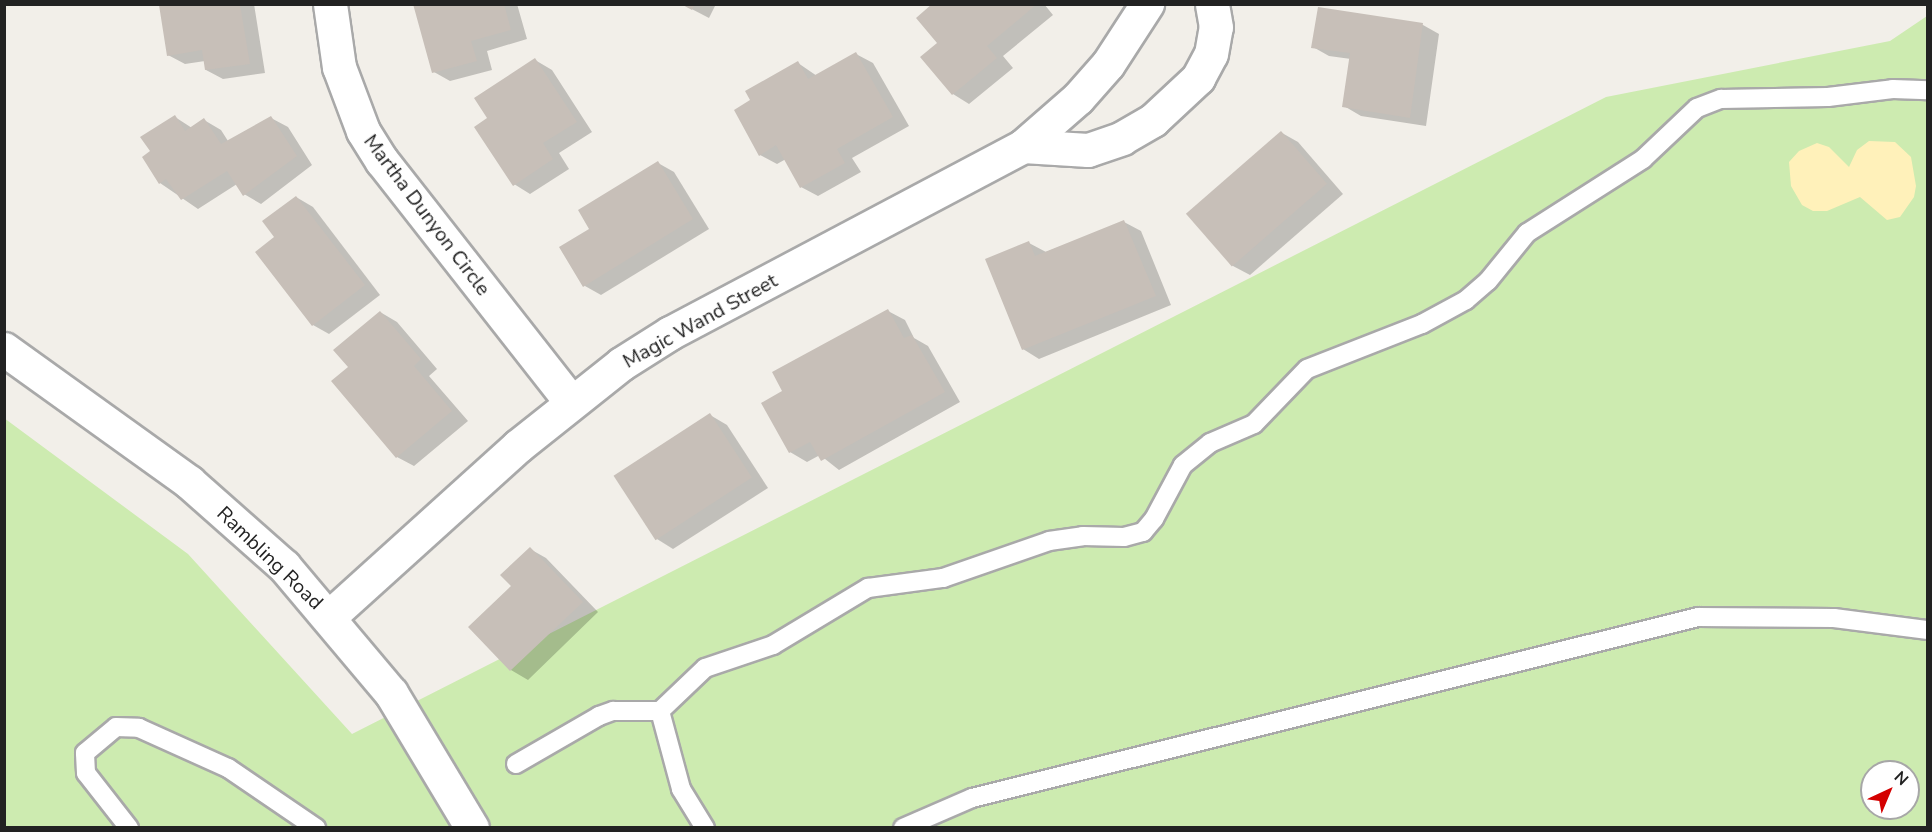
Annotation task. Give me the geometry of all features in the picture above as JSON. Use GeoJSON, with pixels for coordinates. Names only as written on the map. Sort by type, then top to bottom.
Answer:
{"type":"FeatureCollection","features":[{"type":"Feature","properties":{"kind":"street","name":"Martha Dunyon Circle"},"geometry":{"type":"LineString","coordinates":[[330,4],[339,66],[363,131],[382,161],[571,402]]}},
{"type":"Feature","properties":{"kind":"street","name":"Magic Wand Street"},"geometry":{"type":"LineString","coordinates":[[330,616],[571,402],[670,333],[1023,146],[1093,81],[1147,4]]}},
{"type":"Feature","properties":{"kind":"street"},"geometry":{"type":"LineString","coordinates":[[1023,146],[1088,150],[1122,138],[1153,120],[1198,78],[1211,54],[1216,27],[1212,4]]}},
{"type":"Feature","properties":{"kind":"street","name":"Rambling Road"},"geometry":{"type":"LineString","coordinates":[[4,349],[197,489],[284,566],[330,616],[397,702],[472,828]]}},
{"type":"Feature","properties":{"kind":"lane"},"geometry":{"type":"LineString","coordinates":[[516,764],[599,716],[613,711],[660,711],[705,668],[773,645],[868,588],[943,578],[1049,541],[1083,536],[1124,537],[1143,532],[1154,519],[1183,465],[1210,442],[1254,424],[1307,369],[1422,324],[1466,300],[1488,281],[1527,233],[1643,159],[1697,108],[1721,99],[1828,97],[1893,89],[1928,90]]}},
{"type":"Feature","properties":{"kind":"lane"},"geometry":{"type":"LineString","coordinates":[[903,828],[972,798],[1698,617],[1834,618],[1928,630]]}},
{"type":"Feature","properties":{"kind":"lane"},"geometry":{"type":"LineString","coordinates":[[660,711],[681,789],[705,828]]}},
{"type":"Feature","properties":{"kind":"lane"},"geometry":{"type":"LineString","coordinates":[[129,828],[86,773],[85,753],[116,727],[139,728],[228,768],[316,828]]}},
{"type":"Feature","properties":{"kind":"green space"},"geometry":{"type":"Polygon","coordinates":[[[1927,16],[1927,827],[5,827],[4,418],[188,554],[352,734],[1606,97],[1890,41],[1927,16]]]}},
{"type":"Feature","properties":{"kind":"sand"},"geometry":{"type":"Polygon","coordinates":[[[1869,141],[1895,142],[1911,157],[1916,186],[1914,197],[1900,217],[1887,220],[1860,197],[1827,211],[1813,211],[1802,205],[1791,186],[1789,162],[1799,151],[1817,143],[1829,147],[1849,167],[1857,150],[1869,141]]]}},
{"type":"Feature","properties":{"kind":"building"},"geometry":{"type":"Polygon","coordinates":[[[413,4],[504,4],[511,30],[471,41],[477,61],[432,73],[413,4]]]}},
{"type":"Feature","properties":{"kind":"building"},"geometry":{"type":"Polygon","coordinates":[[[681,4],[695,4],[692,10],[681,4]]]}},
{"type":"Feature","properties":{"kind":"building"},"geometry":{"type":"Polygon","coordinates":[[[932,4],[1037,4],[987,46],[997,58],[952,95],[920,57],[937,43],[916,18],[932,4]]]}},
{"type":"Feature","properties":{"kind":"building"},"geometry":{"type":"Polygon","coordinates":[[[159,5],[240,5],[250,64],[205,70],[202,50],[167,56],[159,5]]]}},
{"type":"Feature","properties":{"kind":"building"},"geometry":{"type":"Polygon","coordinates":[[[1318,7],[1423,23],[1410,118],[1342,107],[1350,53],[1311,48],[1318,7]]]}},
{"type":"Feature","properties":{"kind":"building"},"geometry":{"type":"Polygon","coordinates":[[[856,52],[893,117],[837,149],[845,163],[800,188],[776,145],[759,156],[734,110],[750,100],[745,91],[798,61],[808,79],[856,52]]]}},
{"type":"Feature","properties":{"kind":"building"},"geometry":{"type":"Polygon","coordinates":[[[535,58],[577,122],[543,143],[553,159],[513,186],[474,127],[487,118],[474,98],[535,58]]]}},
{"type":"Feature","properties":{"kind":"building"},"geometry":{"type":"Polygon","coordinates":[[[175,115],[185,131],[204,118],[221,144],[271,116],[297,156],[243,196],[227,171],[181,200],[166,179],[159,184],[142,157],[150,151],[140,137],[175,115]]]}},
{"type":"Feature","properties":{"kind":"building"},"geometry":{"type":"Polygon","coordinates":[[[1281,131],[1327,184],[1232,266],[1186,214],[1281,131]]]}},
{"type":"Feature","properties":{"kind":"building"},"geometry":{"type":"Polygon","coordinates":[[[658,161],[693,219],[583,287],[559,247],[589,229],[578,210],[658,161]]]}},
{"type":"Feature","properties":{"kind":"building"},"geometry":{"type":"Polygon","coordinates":[[[296,196],[365,285],[312,326],[255,252],[274,237],[262,221],[296,196]]]}},
{"type":"Feature","properties":{"kind":"building"},"geometry":{"type":"Polygon","coordinates":[[[1124,220],[1156,296],[1022,350],[985,259],[1029,241],[1035,256],[1124,220]]]}},
{"type":"Feature","properties":{"kind":"building"},"geometry":{"type":"Polygon","coordinates":[[[888,309],[904,338],[912,335],[945,392],[821,461],[810,442],[789,453],[761,403],[782,391],[772,372],[888,309]]]}},
{"type":"Feature","properties":{"kind":"building"},"geometry":{"type":"Polygon","coordinates":[[[380,311],[421,359],[414,366],[452,411],[396,458],[331,381],[348,367],[333,350],[380,311]]]}},
{"type":"Feature","properties":{"kind":"building"},"geometry":{"type":"Polygon","coordinates":[[[710,413],[752,478],[655,540],[614,476],[710,413]]]}},
{"type":"Feature","properties":{"kind":"building"},"geometry":{"type":"Polygon","coordinates":[[[530,547],[583,602],[510,671],[468,627],[511,586],[500,575],[530,547]]]}}]}
